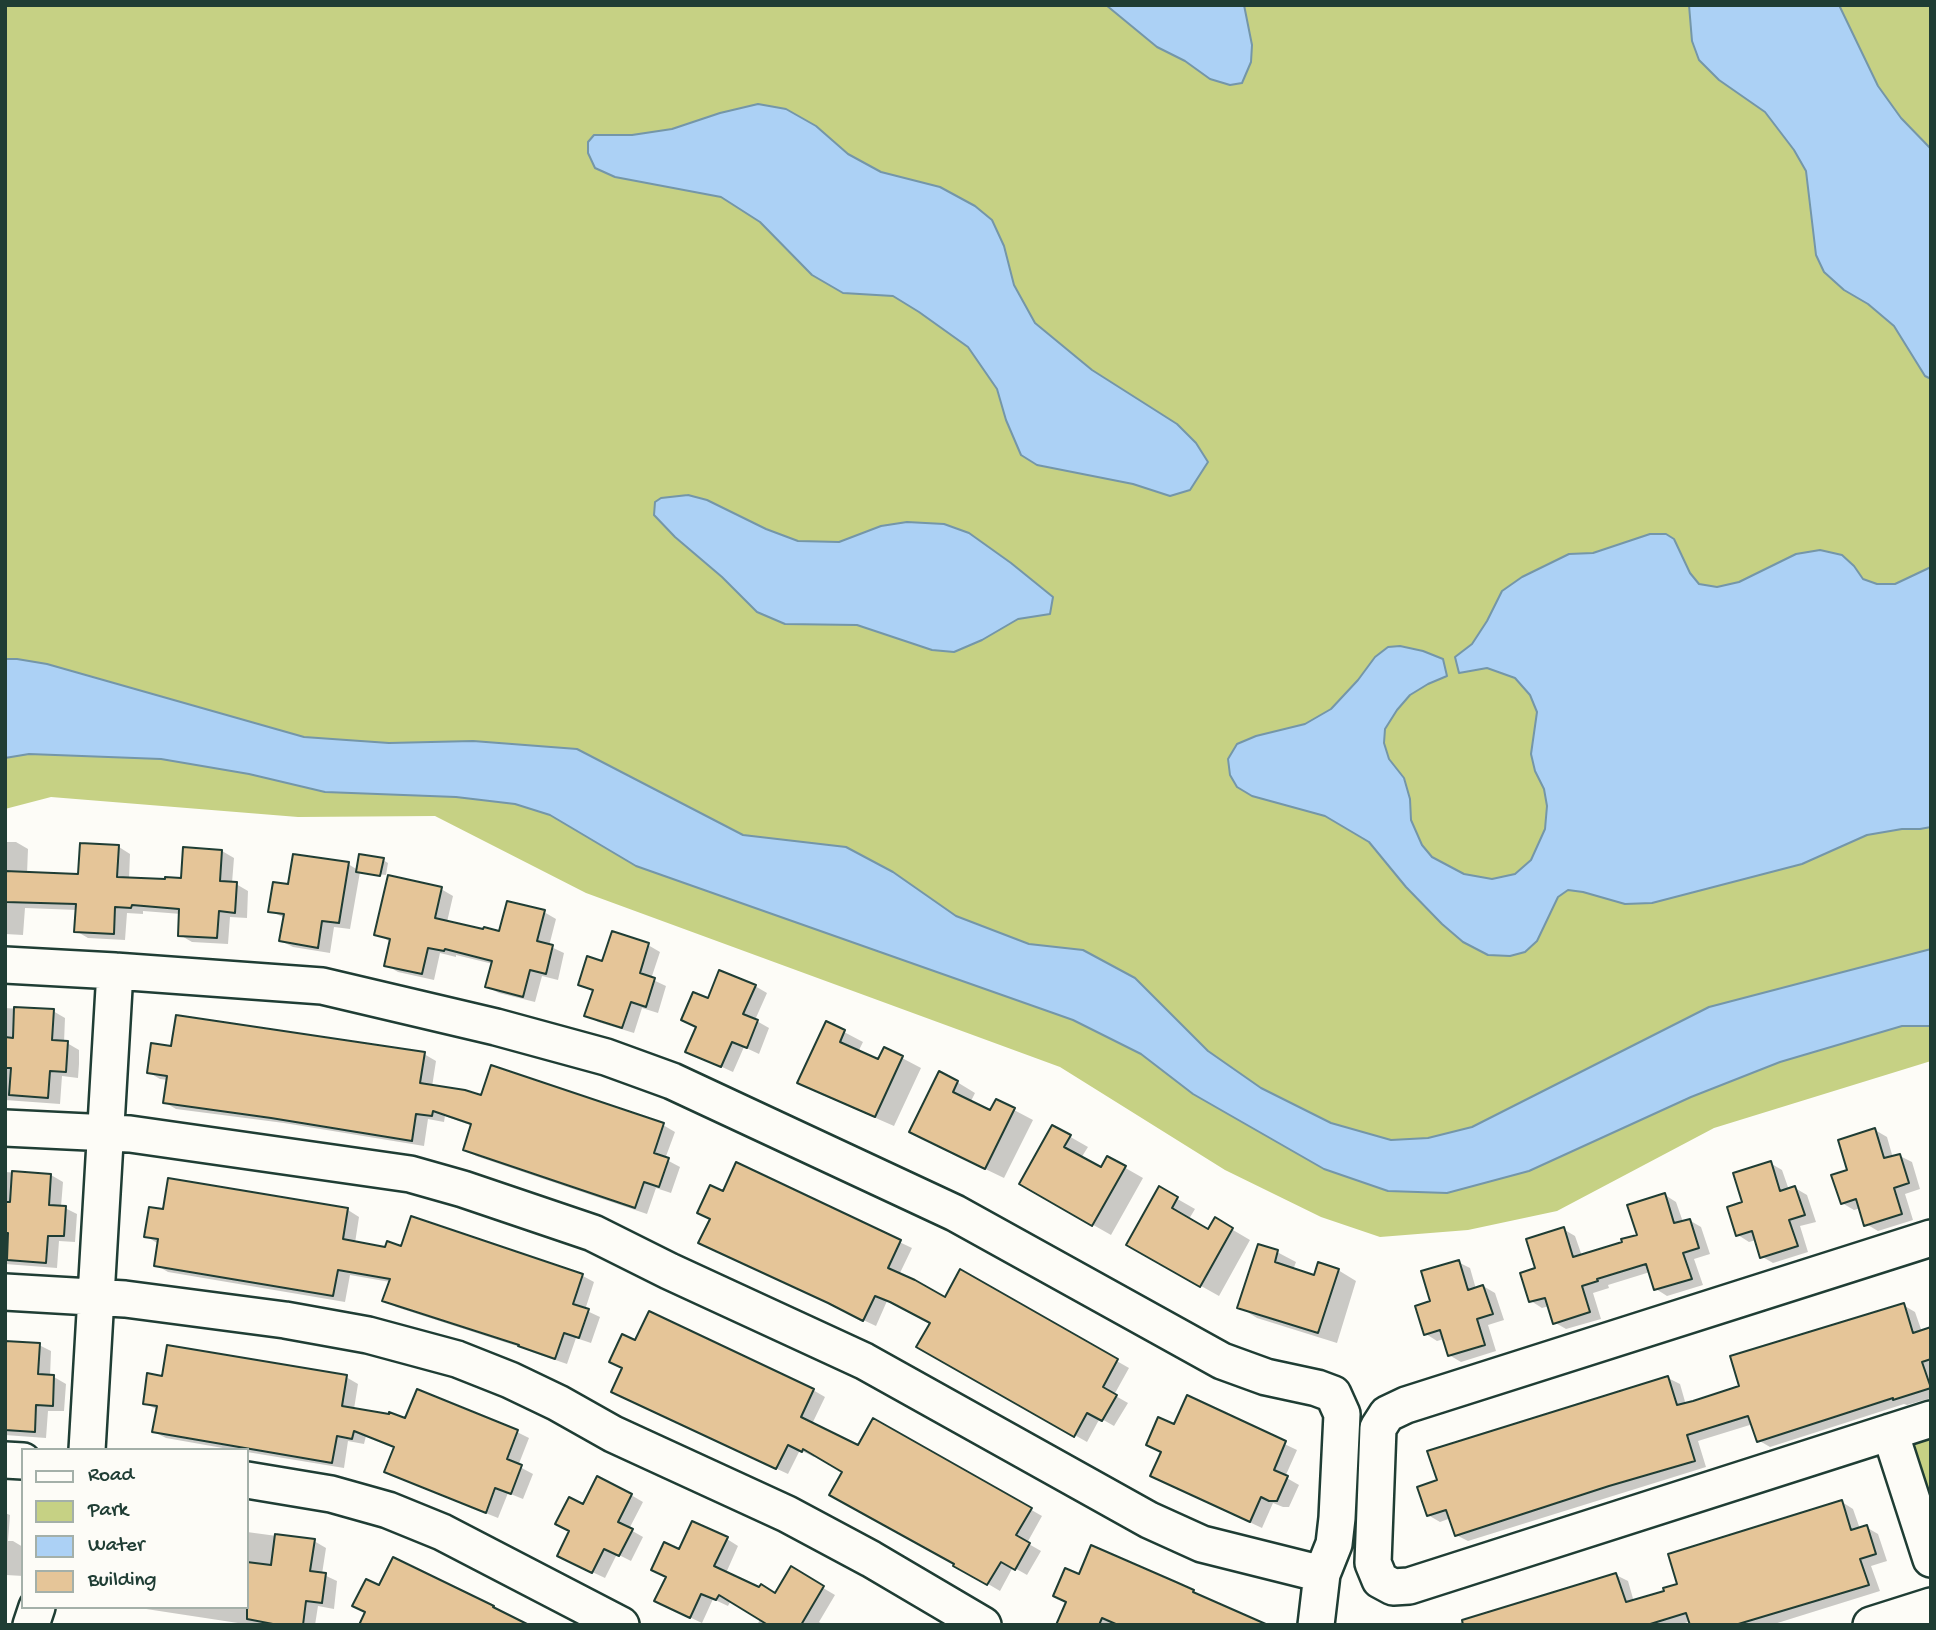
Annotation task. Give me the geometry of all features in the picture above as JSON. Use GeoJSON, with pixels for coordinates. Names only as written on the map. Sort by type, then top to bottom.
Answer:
{"type":"FeatureCollection","features":[{"type":"Feature","properties":{"kind":"street"},"geometry":{"type":"LineString","coordinates":[[5,965],[321,986],[496,1027],[606,1057],[672,1081],[955,1213],[1222,1361],[1266,1377],[1333,1394],[1342,1414],[1337,1518],[1334,1544],[1322,1574],[1317,1625]]}},
{"type":"Feature","properties":{"kind":"street"},"geometry":{"type":"LineString","coordinates":[[87,1448],[115,971]]}},
{"type":"Feature","properties":{"kind":"street"},"geometry":{"type":"LineString","coordinates":[[5,1128],[130,1134],[410,1174],[593,1233],[864,1361],[1149,1520],[1202,1544],[1322,1574]]}},
{"type":"Feature","properties":{"kind":"street"},"geometry":{"type":"LineString","coordinates":[[1931,1238],[1406,1405],[1387,1414],[1378,1428],[1373,1563],[1380,1580],[1393,1587],[1409,1586],[1931,1419]]}},
{"type":"Feature","properties":{"kind":"street"},"geometry":{"type":"LineString","coordinates":[[5,1292],[125,1299],[285,1320],[368,1335],[457,1359],[510,1380],[613,1434],[787,1514],[871,1559],[983,1625]]}},
{"type":"Feature","properties":{"kind":"street"},"geometry":{"type":"LineString","coordinates":[[1890,1432],[1931,1559]]}},
{"type":"Feature","properties":{"kind":"street"},"geometry":{"type":"LineString","coordinates":[[248,1480],[331,1494],[388,1510],[442,1532],[621,1625]]}},
{"type":"Feature","properties":{"kind":"street"},"geometry":{"type":"LineString","coordinates":[[1871,1625],[1931,1606]]}},
{"type":"Feature","properties":{"kind":"green space"},"geometry":{"type":"Polygon","coordinates":[[[5,5],[1931,5],[1931,1061],[1714,1128],[1557,1211],[1468,1230],[1380,1237],[1321,1217],[1225,1170],[1060,1067],[586,893],[435,816],[298,817],[51,797],[5,809],[5,5]]]}},
{"type":"Feature","properties":{"kind":"green space"},"geometry":{"type":"Polygon","coordinates":[[[1931,1436],[1931,1515],[1913,1460],[1914,1446],[1921,1439],[1931,1436]]]}},
{"type":"Feature","properties":{"kind":"water"},"geometry":{"type":"Polygon","coordinates":[[[1106,5],[1244,5],[1252,45],[1251,62],[1242,83],[1230,85],[1210,79],[1185,61],[1157,47],[1106,5]]]}},
{"type":"Feature","properties":{"kind":"water"},"geometry":{"type":"Polygon","coordinates":[[[1689,5],[1839,5],[1878,86],[1901,118],[1931,149],[1931,379],[1925,376],[1894,326],[1824,272],[1816,255],[1806,171],[1794,150],[1765,112],[1719,80],[1699,60],[1692,41],[1689,5]]]}},
{"type":"Feature","properties":{"kind":"water"},"geometry":{"type":"Polygon","coordinates":[[[758,104],[786,109],[816,126],[848,154],[881,172],[940,187],[975,206],[992,220],[1004,246],[1014,285],[1035,323],[1092,370],[1177,424],[1196,443],[1208,462],[1190,490],[1170,496],[1133,484],[1037,465],[1021,455],[1006,420],[997,389],[968,347],[919,312],[893,296],[843,293],[812,275],[760,222],[721,197],[615,177],[595,168],[588,153],[588,142],[594,135],[632,135],[672,129],[758,104]]]}},
{"type":"Feature","properties":{"kind":"water"},"geometry":{"type":"Polygon","coordinates":[[[688,495],[707,500],[766,529],[798,541],[839,542],[881,526],[907,522],[944,524],[969,533],[1053,597],[1050,614],[1018,619],[982,640],[954,652],[932,650],[857,625],[785,624],[757,612],[654,515],[655,502],[661,498],[688,495]]]}},
{"type":"Feature","properties":{"kind":"water"},"geometry":{"type":"Polygon","coordinates":[[[1650,534],[1666,534],[1674,539],[1690,573],[1699,584],[1717,587],[1739,582],[1796,554],[1820,550],[1842,555],[1863,579],[1877,584],[1895,584],[1931,567],[1931,827],[1867,835],[1802,864],[1652,903],[1625,904],[1568,890],[1558,897],[1537,941],[1525,952],[1510,956],[1488,955],[1463,942],[1442,924],[1406,887],[1369,842],[1325,816],[1252,796],[1237,787],[1230,775],[1228,759],[1237,744],[1256,736],[1305,724],[1331,709],[1375,657],[1388,647],[1400,646],[1423,651],[1443,659],[1447,676],[1410,695],[1385,729],[1384,743],[1389,759],[1404,778],[1410,799],[1411,820],[1422,845],[1432,857],[1464,874],[1492,879],[1515,874],[1531,860],[1545,829],[1547,806],[1544,789],[1535,771],[1531,754],[1537,712],[1530,695],[1515,678],[1487,668],[1459,673],[1455,657],[1472,644],[1502,591],[1522,577],[1569,554],[1593,553],[1650,534]]]}},
{"type":"Feature","properties":{"kind":"water"},"geometry":{"type":"Polygon","coordinates":[[[5,659],[47,664],[304,737],[389,743],[473,741],[577,749],[743,835],[846,847],[893,872],[956,916],[1029,944],[1083,950],[1135,978],[1208,1051],[1261,1088],[1331,1123],[1391,1140],[1428,1138],[1472,1127],[1709,1007],[1931,949],[1931,1026],[1902,1026],[1780,1062],[1691,1097],[1529,1171],[1447,1193],[1388,1191],[1324,1169],[1193,1094],[1141,1054],[1073,1020],[636,866],[550,815],[515,804],[456,797],[325,792],[249,774],[161,759],[29,754],[5,758],[5,659]]]}},
{"type":"Feature","properties":{"kind":"building"},"geometry":{"type":"Polygon","coordinates":[[[80,843],[119,845],[117,877],[181,878],[183,847],[222,850],[220,881],[237,882],[235,913],[219,911],[217,938],[178,936],[179,909],[132,905],[131,908],[115,907],[114,934],[74,932],[76,904],[5,902],[5,871],[78,874],[80,843]]]}},
{"type":"Feature","properties":{"kind":"building"},"geometry":{"type":"Polygon","coordinates":[[[293,854],[349,862],[339,923],[322,921],[318,948],[279,941],[284,914],[268,912],[273,882],[288,884],[293,854]]]}},
{"type":"Feature","properties":{"kind":"building"},"geometry":{"type":"Polygon","coordinates":[[[359,854],[384,858],[380,876],[356,872],[359,854]]]}},
{"type":"Feature","properties":{"kind":"building"},"geometry":{"type":"Polygon","coordinates":[[[388,875],[442,887],[435,918],[483,929],[484,927],[499,931],[507,901],[545,910],[537,941],[553,945],[546,974],[530,970],[523,997],[485,987],[492,961],[445,949],[428,948],[422,974],[384,966],[390,939],[374,935],[388,875]]]}},
{"type":"Feature","properties":{"kind":"building"},"geometry":{"type":"Polygon","coordinates":[[[612,931],[649,943],[640,973],[655,978],[646,1007],[631,1002],[622,1028],[584,1016],[593,990],[578,985],[587,956],[602,961],[612,931]]]}},
{"type":"Feature","properties":{"kind":"building"},"geometry":{"type":"Polygon","coordinates":[[[719,970],[756,985],[743,1014],[758,1020],[747,1048],[732,1042],[721,1067],[685,1052],[696,1027],[681,1020],[693,992],[708,998],[719,970]]]}},
{"type":"Feature","properties":{"kind":"building"},"geometry":{"type":"Polygon","coordinates":[[[14,1007],[54,1009],[52,1040],[68,1041],[66,1072],[50,1071],[48,1098],[9,1095],[11,1068],[5,1068],[5,1037],[13,1038],[14,1007]]]}},
{"type":"Feature","properties":{"kind":"building"},"geometry":{"type":"Polygon","coordinates":[[[176,1015],[425,1052],[420,1083],[481,1095],[491,1065],[664,1123],[654,1153],[669,1158],[659,1187],[644,1182],[635,1208],[463,1150],[471,1124],[433,1111],[432,1116],[416,1114],[412,1141],[163,1103],[167,1076],[147,1073],[151,1043],[171,1046],[176,1015]]]}},
{"type":"Feature","properties":{"kind":"building"},"geometry":{"type":"Polygon","coordinates":[[[826,1021],[845,1030],[840,1042],[878,1059],[884,1047],[903,1056],[875,1117],[797,1083],[826,1021]]]}},
{"type":"Feature","properties":{"kind":"building"},"geometry":{"type":"Polygon","coordinates":[[[939,1071],[958,1081],[953,1092],[990,1110],[996,1099],[1015,1108],[985,1169],[909,1132],[939,1071]]]}},
{"type":"Feature","properties":{"kind":"building"},"geometry":{"type":"Polygon","coordinates":[[[1052,1125],[1071,1135],[1064,1147],[1101,1167],[1107,1156],[1126,1166],[1092,1226],[1019,1184],[1052,1125]]]}},
{"type":"Feature","properties":{"kind":"building"},"geometry":{"type":"Polygon","coordinates":[[[1875,1128],[1884,1158],[1900,1154],[1909,1183],[1894,1188],[1902,1214],[1864,1226],[1856,1199],[1841,1204],[1831,1175],[1847,1170],[1838,1140],[1875,1128]]]}},
{"type":"Feature","properties":{"kind":"building"},"geometry":{"type":"Polygon","coordinates":[[[1771,1161],[1780,1191],[1795,1186],[1805,1215],[1789,1220],[1798,1246],[1760,1258],[1752,1231],[1736,1236],[1727,1207],[1742,1202],[1733,1173],[1771,1161]]]}},
{"type":"Feature","properties":{"kind":"building"},"geometry":{"type":"Polygon","coordinates":[[[736,1162],[901,1240],[888,1268],[945,1297],[960,1269],[1118,1359],[1103,1387],[1117,1395],[1102,1421],[1087,1413],[1074,1437],[916,1347],[930,1323],[890,1302],[875,1296],[863,1321],[698,1243],[710,1219],[697,1213],[710,1185],[723,1191],[736,1162]]]}},
{"type":"Feature","properties":{"kind":"building"},"geometry":{"type":"Polygon","coordinates":[[[12,1171],[51,1174],[49,1205],[66,1206],[64,1236],[48,1236],[46,1263],[7,1260],[5,1202],[10,1202],[12,1171]]]}},
{"type":"Feature","properties":{"kind":"building"},"geometry":{"type":"Polygon","coordinates":[[[168,1178],[348,1208],[343,1239],[385,1247],[387,1241],[401,1246],[411,1216],[583,1274],[573,1304],[589,1309],[579,1338],[564,1333],[555,1359],[382,1301],[390,1279],[338,1270],[333,1296],[154,1266],[158,1239],[144,1237],[149,1207],[163,1209],[168,1178]]]}},
{"type":"Feature","properties":{"kind":"building"},"geometry":{"type":"Polygon","coordinates":[[[1159,1186],[1178,1197],[1172,1208],[1208,1229],[1215,1217],[1233,1228],[1200,1287],[1126,1245],[1159,1186]]]}},
{"type":"Feature","properties":{"kind":"building"},"geometry":{"type":"Polygon","coordinates":[[[1665,1193],[1674,1223],[1690,1219],[1699,1248],[1683,1253],[1692,1279],[1654,1290],[1646,1264],[1597,1279],[1598,1281],[1582,1286],[1590,1312],[1553,1324],[1545,1298],[1529,1302],[1520,1273],[1535,1268],[1526,1239],[1564,1227],[1573,1257],[1622,1242],[1621,1239],[1637,1235],[1627,1205],[1665,1193]]]}},
{"type":"Feature","properties":{"kind":"building"},"geometry":{"type":"Polygon","coordinates":[[[1258,1244],[1278,1250],[1275,1262],[1314,1275],[1318,1262],[1339,1269],[1318,1333],[1237,1308],[1258,1244]]]}},
{"type":"Feature","properties":{"kind":"building"},"geometry":{"type":"Polygon","coordinates":[[[1459,1260],[1468,1290],[1483,1285],[1493,1314],[1477,1319],[1485,1345],[1448,1356],[1440,1330],[1424,1335],[1415,1306],[1430,1301],[1421,1271],[1459,1260]]]}},
{"type":"Feature","properties":{"kind":"building"},"geometry":{"type":"Polygon","coordinates":[[[1904,1303],[1913,1333],[1931,1327],[1931,1359],[1922,1362],[1931,1388],[1757,1442],[1748,1416],[1687,1435],[1695,1461],[1455,1536],[1446,1510],[1427,1516],[1417,1487],[1437,1480],[1427,1451],[1668,1376],[1677,1405],[1693,1401],[1739,1386],[1730,1356],[1904,1303]]]}},
{"type":"Feature","properties":{"kind":"building"},"geometry":{"type":"Polygon","coordinates":[[[649,1311],[814,1389],[801,1417],[858,1445],[873,1418],[1032,1508],[1016,1535],[1030,1543],[1015,1570],[1001,1562],[987,1585],[953,1566],[954,1564],[829,1495],[842,1472],[803,1449],[802,1452],[788,1445],[776,1469],[611,1392],[622,1368],[609,1362],[622,1334],[635,1340],[649,1311]]]}},
{"type":"Feature","properties":{"kind":"building"},"geometry":{"type":"Polygon","coordinates":[[[5,1341],[40,1343],[38,1374],[54,1375],[53,1406],[36,1405],[35,1432],[5,1430],[5,1341]]]}},
{"type":"Feature","properties":{"kind":"building"},"geometry":{"type":"Polygon","coordinates":[[[167,1345],[347,1375],[342,1406],[389,1412],[405,1418],[417,1389],[518,1430],[507,1459],[522,1465],[511,1494],[495,1488],[486,1513],[384,1472],[394,1447],[354,1431],[352,1439],[337,1436],[332,1463],[152,1432],[157,1406],[143,1404],[147,1373],[162,1376],[167,1345]]]}},
{"type":"Feature","properties":{"kind":"building"},"geometry":{"type":"Polygon","coordinates":[[[1187,1395],[1286,1441],[1274,1470],[1288,1476],[1277,1501],[1261,1497],[1250,1522],[1150,1476],[1161,1452],[1146,1445],[1158,1417],[1174,1424],[1187,1395]]]}},
{"type":"Feature","properties":{"kind":"building"},"geometry":{"type":"Polygon","coordinates":[[[597,1476],[632,1494],[618,1522],[633,1529],[619,1556],[604,1549],[592,1573],[557,1556],[569,1531],[555,1524],[569,1497],[583,1504],[597,1476]]]}},
{"type":"Feature","properties":{"kind":"building"},"geometry":{"type":"Polygon","coordinates":[[[1842,1500],[1851,1530],[1867,1525],[1876,1554],[1860,1559],[1869,1585],[1735,1625],[1690,1625],[1686,1613],[1647,1625],[1463,1625],[1462,1620],[1616,1573],[1626,1602],[1664,1591],[1663,1588],[1677,1584],[1668,1554],[1842,1500]]]}},
{"type":"Feature","properties":{"kind":"building"},"geometry":{"type":"Polygon","coordinates":[[[692,1521],[728,1537],[714,1566],[759,1587],[761,1584],[775,1593],[791,1566],[824,1586],[801,1625],[768,1625],[719,1595],[716,1600],[701,1594],[690,1618],[654,1601],[666,1577],[651,1570],[664,1542],[679,1549],[692,1521]]]}},
{"type":"Feature","properties":{"kind":"building"},"geometry":{"type":"Polygon","coordinates":[[[275,1534],[315,1539],[310,1571],[326,1573],[322,1603],[306,1601],[303,1625],[278,1625],[247,1619],[248,1562],[271,1565],[275,1534]]]}},
{"type":"Feature","properties":{"kind":"building"},"geometry":{"type":"Polygon","coordinates":[[[1091,1545],[1268,1625],[1118,1625],[1102,1618],[1099,1625],[1056,1625],[1066,1602],[1053,1596],[1065,1568],[1079,1574],[1091,1545]]]}},
{"type":"Feature","properties":{"kind":"building"},"geometry":{"type":"Polygon","coordinates":[[[393,1557],[529,1625],[359,1625],[365,1612],[352,1606],[366,1579],[379,1585],[393,1557]]]}}]}
